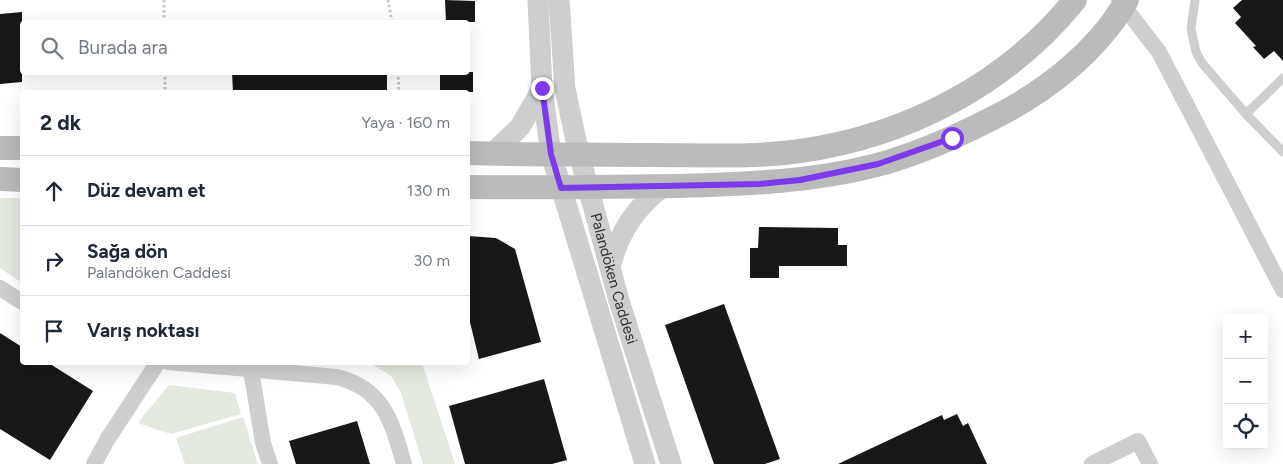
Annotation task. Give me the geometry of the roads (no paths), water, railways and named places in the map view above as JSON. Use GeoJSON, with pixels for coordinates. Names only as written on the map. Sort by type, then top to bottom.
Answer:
{"type":"FeatureCollection","features":[{"type":"Feature","properties":{"kind":"main road"},"geometry":{"type":"LineString","coordinates":[[470,153],[740,155],[799,152],[847,143],[892,129],[944,107],[989,80],[1024,54],[1058,22],[1075,0]]}},
{"type":"Feature","properties":{"kind":"main road"},"geometry":{"type":"LineString","coordinates":[[470,187],[588,188],[759,184],[808,179],[878,164],[952,138],[1026,101],[1053,80],[1098,38],[1123,2]]}},
{"type":"Feature","properties":{"kind":"main road"},"geometry":{"type":"LineString","coordinates":[[0,148],[20,148]]}},
{"type":"Feature","properties":{"kind":"main road"},"geometry":{"type":"LineString","coordinates":[[0,179],[20,180]]}},
{"type":"Feature","properties":{"kind":"street","name":"Palandöken Caddesi"},"geometry":{"type":"LineString","coordinates":[[538,0],[542,88],[551,154],[645,464]]}},
{"type":"Feature","properties":{"kind":"street","name":"Palandöken Caddesi"},"geometry":{"type":"LineString","coordinates":[[559,0],[565,88],[579,154],[610,268],[671,464]]}},
{"type":"Feature","properties":{"kind":"street"},"geometry":{"type":"LineString","coordinates":[[1123,2],[1159,52],[1283,290]]}},
{"type":"Feature","properties":{"kind":"street"},"geometry":{"type":"LineString","coordinates":[[492,154],[520,126],[542,88]]}},
{"type":"Feature","properties":{"kind":"street"},"geometry":{"type":"LineString","coordinates":[[610,268],[618,242],[630,219],[651,196],[664,186]]}},
{"type":"Feature","properties":{"kind":"street"},"geometry":{"type":"LineString","coordinates":[[0,288],[20,301]]}},
{"type":"Feature","properties":{"kind":"street"},"geometry":{"type":"LineString","coordinates":[[94,464],[107,440],[156,365]]}},
{"type":"Feature","properties":{"kind":"street"},"geometry":{"type":"LineString","coordinates":[[199,365],[337,377],[352,381],[373,396],[386,411],[404,464]]}},
{"type":"Feature","properties":{"kind":"street"},"geometry":{"type":"LineString","coordinates":[[251,370],[263,443],[270,464]]}},
{"type":"Feature","properties":{"kind":"street"},"geometry":{"type":"LineString","coordinates":[[1092,464],[1138,441],[1150,464]]}},
{"type":"Feature","properties":{"kind":"lane"},"geometry":{"type":"LineString","coordinates":[[1195,0],[1191,29],[1196,52],[1202,62],[1246,114],[1283,152]]}},
{"type":"Feature","properties":{"kind":"lane"},"geometry":{"type":"LineString","coordinates":[[1246,114],[1283,78]]}}]}
